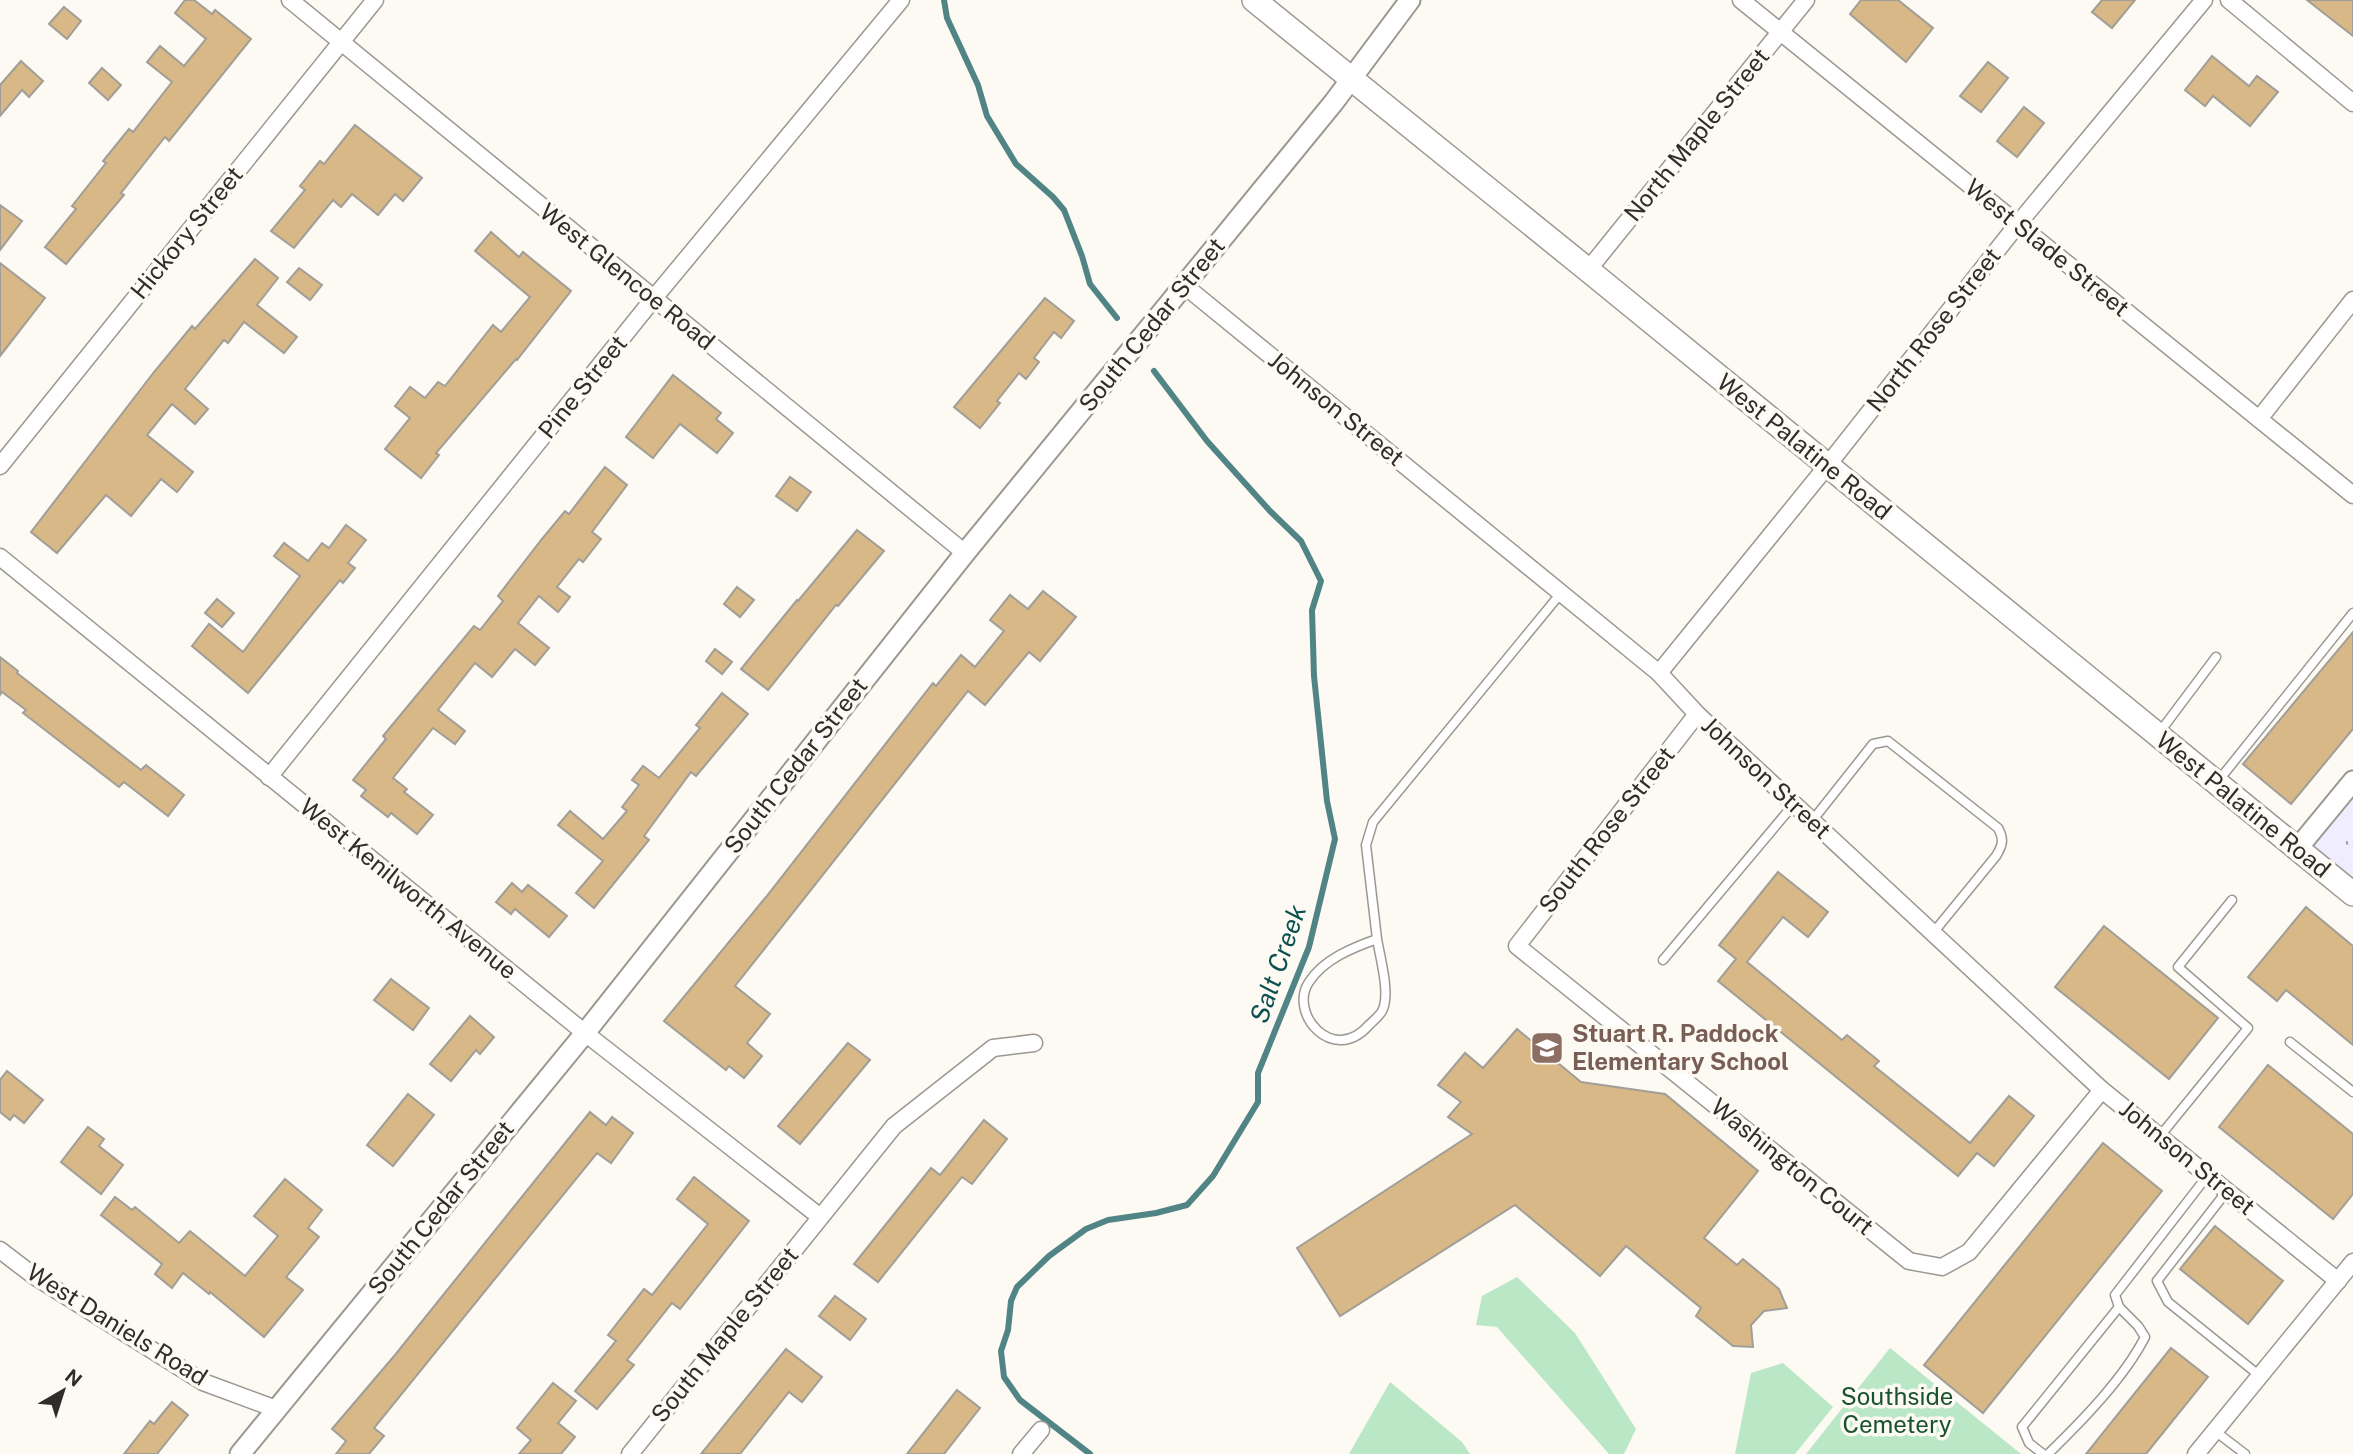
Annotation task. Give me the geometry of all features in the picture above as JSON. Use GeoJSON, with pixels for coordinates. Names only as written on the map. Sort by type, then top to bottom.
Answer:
{"type":"FeatureCollection","features":[{"type":"Feature","properties":{"kind":"main road","name":"West Palatine Road"},"geometry":{"type":"LineString","coordinates":[[1254,0],[2353,894]]}},
{"type":"Feature","properties":{"kind":"street","name":"West Glencoe Road"},"geometry":{"type":"LineString","coordinates":[[290,0],[965,553]]}},
{"type":"Feature","properties":{"kind":"street","name":"Hickory Street"},"geometry":{"type":"LineString","coordinates":[[0,466],[375,0]]}},
{"type":"Feature","properties":{"kind":"street","name":"Pine Street"},"geometry":{"type":"LineString","coordinates":[[269,777],[654,298],[901,0]]}},
{"type":"Feature","properties":{"kind":"street","name":"South Cedar Street"},"geometry":{"type":"LineString","coordinates":[[240,1454],[585,1033],[965,553],[1352,78],[1410,0]]}},
{"type":"Feature","properties":{"kind":"street","name":"West Slade Street"},"geometry":{"type":"LineString","coordinates":[[1741,0],[2353,495]]}},
{"type":"Feature","properties":{"kind":"street","name":"North Maple Street"},"geometry":{"type":"LineString","coordinates":[[1588,270],[1806,0]]}},
{"type":"Feature","properties":{"kind":"street","name":"North Rose Street"},"geometry":{"type":"LineString","coordinates":[[1827,466],[2017,225],[2204,0]]}},
{"type":"Feature","properties":{"kind":"street"},"geometry":{"type":"LineString","coordinates":[[2229,0],[2353,103]]}},
{"type":"Feature","properties":{"kind":"street","name":"Johnson Street"},"geometry":{"type":"LineString","coordinates":[[1185,286],[1659,673],[1697,714],[2102,1090],[2338,1281]]}},
{"type":"Feature","properties":{"kind":"street"},"geometry":{"type":"LineString","coordinates":[[2259,419],[2353,300]]}},
{"type":"Feature","properties":{"kind":"street"},"geometry":{"type":"LineString","coordinates":[[1659,673],[1827,466]]}},
{"type":"Feature","properties":{"kind":"street","name":"West Kenilworth Avenue"},"geometry":{"type":"LineString","coordinates":[[0,557],[585,1033],[820,1216]]}},
{"type":"Feature","properties":{"kind":"street","name":"South Rose Street"},"geometry":{"type":"LineString","coordinates":[[1517,946],[1697,714]]}},
{"type":"Feature","properties":{"kind":"street"},"geometry":{"type":"LineString","coordinates":[[2297,849],[2353,780]]}},
{"type":"Feature","properties":{"kind":"street","name":"Washington Court"},"geometry":{"type":"LineString","coordinates":[[1517,946],[1909,1261],[1942,1267],[1969,1252],[2102,1090]]}},
{"type":"Feature","properties":{"kind":"street","name":"South Maple Street"},"geometry":{"type":"LineString","coordinates":[[630,1454],[894,1126],[993,1048],[1034,1043]]}},
{"type":"Feature","properties":{"kind":"street","name":"West Daniels Road"},"geometry":{"type":"LineString","coordinates":[[0,1250],[34,1276],[203,1382],[276,1409]]}},
{"type":"Feature","properties":{"kind":"street"},"geometry":{"type":"LineString","coordinates":[[2196,1454],[2353,1262]]}},
{"type":"Feature","properties":{"kind":"street"},"geometry":{"type":"LineString","coordinates":[[1021,1454],[1041,1430]]}},
{"type":"Feature","properties":{"kind":"lane"},"geometry":{"type":"LineString","coordinates":[[1377,939],[1345,951],[1308,983],[1303,999],[1308,1018],[1322,1036],[1346,1042],[1361,1034],[1384,1010],[1385,987],[1367,845],[1373,822],[1561,593]]}},
{"type":"Feature","properties":{"kind":"lane"},"geometry":{"type":"LineString","coordinates":[[2217,783],[2353,613]]}},
{"type":"Feature","properties":{"kind":"lane"},"geometry":{"type":"LineString","coordinates":[[2158,735],[2217,657]]}},
{"type":"Feature","properties":{"kind":"lane"},"geometry":{"type":"LineString","coordinates":[[1812,821],[1873,744],[1881,740],[1888,741],[1998,828],[2003,837],[2003,845],[1933,933]]}},
{"type":"Feature","properties":{"kind":"lane"},"geometry":{"type":"LineString","coordinates":[[1663,960],[1794,804]]}},
{"type":"Feature","properties":{"kind":"lane"},"geometry":{"type":"LineString","coordinates":[[2160,1136],[2248,1028],[2178,967],[2232,900]]}},
{"type":"Feature","properties":{"kind":"lane"},"geometry":{"type":"LineString","coordinates":[[2290,1042],[2353,1091]]}},
{"type":"Feature","properties":{"kind":"lane"},"geometry":{"type":"LineString","coordinates":[[2119,1307],[2022,1427],[2029,1443],[2046,1454],[2081,1422],[2138,1351],[2146,1337],[2119,1307],[2115,1295],[2208,1175]]}},
{"type":"Feature","properties":{"kind":"lane"},"geometry":{"type":"LineString","coordinates":[[2227,1190],[2157,1281],[2168,1302],[2260,1376]]}},
{"type":"Feature","properties":{"kind":"lane"},"geometry":{"type":"LineString","coordinates":[[2215,1431],[2245,1454]]}},
{"type":"Feature","properties":{"kind":"path"},"geometry":{"type":"LineString","coordinates":[[2346,843],[2353,842]]}},
{"type":"Feature","properties":{"kind":"shaded area"},"geometry":{"type":"Polygon","coordinates":[[[2353,781],[2353,894],[2297,849],[2353,781]]]}},
{"type":"Feature","properties":{"kind":"green space"},"geometry":{"type":"Polygon","coordinates":[[[1517,1277],[1575,1333],[1636,1429],[1624,1454],[1609,1454],[1497,1327],[1476,1325],[1482,1296],[1517,1277]]]}},
{"type":"Feature","properties":{"kind":"green space","name":"Southside Cemetery"},"geometry":{"type":"Polygon","coordinates":[[[1890,1348],[2021,1454],[1806,1454],[1890,1348]]]}},
{"type":"Feature","properties":{"kind":"green space"},"geometry":{"type":"Polygon","coordinates":[[[1783,1363],[1833,1407],[1795,1454],[1735,1454],[1751,1373],[1783,1363]]]}},
{"type":"Feature","properties":{"kind":"green space"},"geometry":{"type":"Polygon","coordinates":[[[1390,1382],[1462,1442],[1470,1454],[1349,1454],[1390,1382]]]}},
{"type":"Feature","properties":{"kind":"building"},"geometry":{"type":"Polygon","coordinates":[[[185,0],[194,0],[212,14],[215,10],[251,39],[169,141],[165,137],[121,193],[124,195],[66,264],[45,247],[76,209],[72,206],[106,163],[103,161],[129,129],[133,132],[172,82],[147,62],[160,46],[184,66],[206,39],[175,13],[185,0]]]}},
{"type":"Feature","properties":{"kind":"building"},"geometry":{"type":"Polygon","coordinates":[[[1861,0],[1898,0],[1933,28],[1906,62],[1850,14],[1861,0]]]}},
{"type":"Feature","properties":{"kind":"building"},"geometry":{"type":"Polygon","coordinates":[[[2102,0],[2135,0],[2112,28],[2092,12],[2102,0]]]}},
{"type":"Feature","properties":{"kind":"building"},"geometry":{"type":"Polygon","coordinates":[[[2307,0],[2353,0],[2353,36],[2307,0]]]}},
{"type":"Feature","properties":{"kind":"building"},"geometry":{"type":"Polygon","coordinates":[[[64,7],[81,21],[67,39],[49,24],[64,7]]]}},
{"type":"Feature","properties":{"kind":"building"},"geometry":{"type":"Polygon","coordinates":[[[2212,56],[2249,86],[2257,76],[2278,92],[2250,126],[2213,96],[2205,106],[2185,90],[2212,56]]]}},
{"type":"Feature","properties":{"kind":"building"},"geometry":{"type":"Polygon","coordinates":[[[21,61],[43,81],[29,97],[22,90],[0,116],[0,85],[21,61]]]}},
{"type":"Feature","properties":{"kind":"building"},"geometry":{"type":"Polygon","coordinates":[[[1988,62],[2008,78],[1981,112],[1960,96],[1988,62]]]}},
{"type":"Feature","properties":{"kind":"building"},"geometry":{"type":"Polygon","coordinates":[[[102,68],[121,85],[108,100],[89,83],[102,68]]]}},
{"type":"Feature","properties":{"kind":"building"},"geometry":{"type":"Polygon","coordinates":[[[2024,107],[2044,123],[2017,157],[1997,141],[2024,107]]]}},
{"type":"Feature","properties":{"kind":"building"},"geometry":{"type":"Polygon","coordinates":[[[355,125],[422,178],[403,201],[395,194],[378,215],[352,194],[341,207],[333,200],[294,248],[271,231],[305,190],[300,186],[320,161],[324,164],[355,125]]]}},
{"type":"Feature","properties":{"kind":"building"},"geometry":{"type":"Polygon","coordinates":[[[0,205],[22,221],[0,250],[0,205]]]}},
{"type":"Feature","properties":{"kind":"building"},"geometry":{"type":"Polygon","coordinates":[[[491,232],[519,257],[523,252],[571,291],[517,360],[436,453],[439,455],[421,478],[385,449],[410,418],[395,406],[410,387],[425,398],[438,382],[445,386],[493,325],[501,332],[530,297],[475,251],[491,232]]]}},
{"type":"Feature","properties":{"kind":"building"},"geometry":{"type":"Polygon","coordinates":[[[255,259],[278,278],[257,305],[297,337],[284,353],[244,322],[228,343],[224,340],[185,389],[208,409],[195,424],[172,404],[147,435],[193,472],[177,492],[161,479],[131,516],[106,495],[57,553],[31,532],[154,372],[192,326],[195,329],[255,259]]]}},
{"type":"Feature","properties":{"kind":"building"},"geometry":{"type":"Polygon","coordinates":[[[0,263],[45,298],[0,356],[0,263]]]}},
{"type":"Feature","properties":{"kind":"building"},"geometry":{"type":"Polygon","coordinates":[[[299,268],[322,285],[310,300],[287,282],[299,268]]]}},
{"type":"Feature","properties":{"kind":"building"},"geometry":{"type":"Polygon","coordinates":[[[1045,298],[1074,321],[1061,338],[1054,332],[1034,358],[1039,362],[1026,379],[1019,373],[980,428],[954,407],[1045,298]]]}},
{"type":"Feature","properties":{"kind":"building"},"geometry":{"type":"Polygon","coordinates":[[[673,375],[721,413],[716,419],[733,433],[717,453],[680,424],[653,458],[626,437],[673,375]]]}},
{"type":"Feature","properties":{"kind":"building"},"geometry":{"type":"Polygon","coordinates":[[[605,467],[627,485],[592,532],[601,539],[583,562],[579,559],[557,587],[570,597],[558,612],[539,596],[518,623],[549,648],[535,665],[515,649],[492,677],[475,663],[438,710],[465,731],[455,744],[433,728],[393,778],[407,789],[404,792],[433,815],[417,834],[391,813],[388,817],[361,796],[366,790],[353,780],[386,739],[383,736],[474,626],[480,630],[503,601],[498,596],[565,511],[569,514],[605,467]]]}},
{"type":"Feature","properties":{"kind":"building"},"geometry":{"type":"Polygon","coordinates":[[[790,477],[811,492],[797,511],[776,496],[790,477]]]}},
{"type":"Feature","properties":{"kind":"building"},"geometry":{"type":"Polygon","coordinates":[[[346,525],[366,540],[348,563],[355,568],[343,583],[340,580],[248,693],[192,646],[209,624],[243,652],[300,576],[274,556],[284,543],[308,561],[322,543],[329,548],[346,525]]]}},
{"type":"Feature","properties":{"kind":"building"},"geometry":{"type":"Polygon","coordinates":[[[857,530],[884,551],[838,606],[836,605],[768,690],[741,669],[857,530]]]}},
{"type":"Feature","properties":{"kind":"building"},"geometry":{"type":"Polygon","coordinates":[[[737,587],[754,600],[740,617],[724,604],[737,587]]]}},
{"type":"Feature","properties":{"kind":"building"},"geometry":{"type":"Polygon","coordinates":[[[1043,591],[1076,617],[1040,661],[1029,652],[985,705],[968,691],[735,986],[770,1014],[747,1043],[762,1056],[744,1078],[729,1066],[726,1070],[664,1021],[766,897],[933,683],[936,686],[961,655],[975,667],[1004,631],[990,620],[1010,595],[1028,609],[1043,591]]]}},
{"type":"Feature","properties":{"kind":"building"},"geometry":{"type":"Polygon","coordinates":[[[217,599],[234,613],[222,627],[205,613],[217,599]]]}},
{"type":"Feature","properties":{"kind":"building"},"geometry":{"type":"Polygon","coordinates":[[[2353,632],[2353,729],[2291,804],[2243,764],[2353,632]]]}},
{"type":"Feature","properties":{"kind":"building"},"geometry":{"type":"Polygon","coordinates":[[[715,649],[732,662],[722,674],[706,661],[715,649]]]}},
{"type":"Feature","properties":{"kind":"building"},"geometry":{"type":"Polygon","coordinates":[[[0,657],[141,770],[146,765],[184,795],[168,816],[124,782],[119,787],[23,713],[26,710],[2,692],[0,695],[0,657]]]}},
{"type":"Feature","properties":{"kind":"building"},"geometry":{"type":"Polygon","coordinates":[[[722,693],[748,714],[696,776],[691,772],[644,836],[649,840],[594,908],[576,893],[603,861],[558,825],[570,811],[603,839],[627,811],[622,807],[639,785],[632,780],[643,766],[659,778],[700,728],[696,725],[722,693]]]}},
{"type":"Feature","properties":{"kind":"building"},"geometry":{"type":"Polygon","coordinates":[[[1778,872],[1828,912],[1808,937],[1783,917],[1747,962],[1842,1040],[1847,1035],[1879,1061],[1874,1066],[1970,1143],[2009,1096],[2034,1116],[1994,1166],[1977,1153],[1958,1176],[1718,981],[1736,959],[1719,945],[1778,872]]]}},
{"type":"Feature","properties":{"kind":"building"},"geometry":{"type":"Polygon","coordinates":[[[512,883],[522,892],[528,885],[567,916],[549,937],[515,909],[511,914],[496,902],[512,883]]]}},
{"type":"Feature","properties":{"kind":"building"},"geometry":{"type":"Polygon","coordinates":[[[2306,907],[2353,946],[2353,1045],[2286,990],[2277,1001],[2248,977],[2306,907]]]}},
{"type":"Feature","properties":{"kind":"building"},"geometry":{"type":"Polygon","coordinates":[[[2104,926],[2218,1018],[2169,1079],[2055,987],[2104,926]]]}},
{"type":"Feature","properties":{"kind":"building"},"geometry":{"type":"Polygon","coordinates":[[[391,979],[429,1008],[413,1030],[374,1000],[391,979]]]}},
{"type":"Feature","properties":{"kind":"building"},"geometry":{"type":"Polygon","coordinates":[[[470,1016],[494,1037],[480,1054],[476,1050],[451,1081],[430,1064],[470,1016]]]}},
{"type":"Feature","properties":{"kind":"building"},"geometry":{"type":"Polygon","coordinates":[[[1517,1029],[1581,1082],[1665,1094],[1758,1171],[1704,1238],[1737,1265],[1743,1259],[1779,1289],[1787,1308],[1764,1311],[1751,1325],[1753,1347],[1733,1346],[1696,1316],[1701,1308],[1626,1246],[1600,1276],[1515,1205],[1340,1316],[1297,1248],[1472,1134],[1448,1117],[1461,1102],[1438,1085],[1465,1053],[1483,1068],[1517,1029]]]}},
{"type":"Feature","properties":{"kind":"building"},"geometry":{"type":"Polygon","coordinates":[[[848,1043],[870,1060],[800,1144],[778,1126],[848,1043]]]}},
{"type":"Feature","properties":{"kind":"building"},"geometry":{"type":"Polygon","coordinates":[[[2268,1065],[2353,1134],[2353,1194],[2333,1219],[2219,1127],[2268,1065]]]}},
{"type":"Feature","properties":{"kind":"building"},"geometry":{"type":"Polygon","coordinates":[[[7,1071],[43,1100],[24,1123],[14,1115],[10,1120],[0,1112],[0,1080],[7,1071]]]}},
{"type":"Feature","properties":{"kind":"building"},"geometry":{"type":"Polygon","coordinates":[[[408,1094],[434,1115],[393,1166],[367,1145],[408,1094]]]}},
{"type":"Feature","properties":{"kind":"building"},"geometry":{"type":"Polygon","coordinates":[[[590,1112],[606,1125],[612,1117],[633,1133],[611,1163],[597,1153],[374,1428],[384,1436],[369,1454],[336,1454],[346,1441],[332,1429],[395,1355],[590,1112]]]}},
{"type":"Feature","properties":{"kind":"building"},"geometry":{"type":"Polygon","coordinates":[[[984,1120],[1007,1139],[972,1184],[962,1177],[878,1282],[854,1264],[931,1168],[940,1175],[984,1120]]]}},
{"type":"Feature","properties":{"kind":"building"},"geometry":{"type":"Polygon","coordinates":[[[88,1127],[104,1139],[99,1146],[123,1165],[101,1194],[61,1162],[88,1127]]]}},
{"type":"Feature","properties":{"kind":"building"},"geometry":{"type":"Polygon","coordinates":[[[2103,1143],[2162,1191],[1983,1413],[1924,1365],[2103,1143]]]}},
{"type":"Feature","properties":{"kind":"building"},"geometry":{"type":"Polygon","coordinates":[[[694,1177],[749,1221],[680,1309],[672,1303],[627,1360],[634,1365],[597,1409],[575,1391],[616,1341],[608,1335],[644,1289],[652,1295],[708,1224],[677,1199],[694,1177]]]}},
{"type":"Feature","properties":{"kind":"building"},"geometry":{"type":"Polygon","coordinates":[[[285,1179],[322,1210],[308,1228],[319,1237],[286,1277],[303,1290],[264,1337],[183,1273],[172,1288],[155,1274],[162,1264],[101,1215],[115,1197],[132,1210],[135,1207],[179,1243],[190,1231],[245,1276],[278,1236],[254,1216],[285,1179]]]}},
{"type":"Feature","properties":{"kind":"building"},"geometry":{"type":"Polygon","coordinates":[[[2215,1226],[2283,1281],[2248,1324],[2180,1269],[2215,1226]]]}},
{"type":"Feature","properties":{"kind":"building"},"geometry":{"type":"Polygon","coordinates":[[[835,1296],[866,1319],[850,1340],[819,1316],[835,1296]]]}},
{"type":"Feature","properties":{"kind":"building"},"geometry":{"type":"Polygon","coordinates":[[[2171,1348],[2208,1377],[2146,1454],[2086,1454],[2171,1348]]]}},
{"type":"Feature","properties":{"kind":"building"},"geometry":{"type":"Polygon","coordinates":[[[786,1349],[822,1377],[802,1402],[789,1392],[740,1454],[701,1454],[786,1349]]]}},
{"type":"Feature","properties":{"kind":"building"},"geometry":{"type":"Polygon","coordinates":[[[553,1383],[576,1401],[558,1423],[575,1437],[561,1454],[519,1454],[531,1440],[517,1428],[553,1383]]]}},
{"type":"Feature","properties":{"kind":"building"},"geometry":{"type":"Polygon","coordinates":[[[957,1390],[980,1408],[944,1454],[907,1454],[957,1390]]]}},
{"type":"Feature","properties":{"kind":"building"},"geometry":{"type":"Polygon","coordinates":[[[172,1402],[188,1415],[157,1454],[124,1454],[150,1421],[154,1424],[172,1402]]]}},
{"type":"Feature","properties":{"kind":"waterway","name":"Salt Creek"},"geometry":{"type":"LineString","coordinates":[[944,0],[947,18],[978,85],[987,116],[1016,164],[1064,210],[1090,284],[1117,318]]}},
{"type":"Feature","properties":{"kind":"waterway","name":"Salt Creek"},"geometry":{"type":"LineString","coordinates":[[1090,1454],[1020,1400],[1004,1377],[1001,1351],[1008,1330],[1011,1301],[1017,1287],[1049,1256],[1086,1229],[1108,1220],[1187,1205],[1213,1176],[1258,1102],[1258,1073],[1309,947],[1335,839],[1327,801],[1314,676],[1312,610],[1321,581],[1301,541],[1207,441],[1154,371]]}},
{"type":"Feature","properties":{"kind":"place","name":"Stuart R. Paddock Elementary School"},"geometry":{"type":"Point","coordinates":[1547,1048]}}]}
